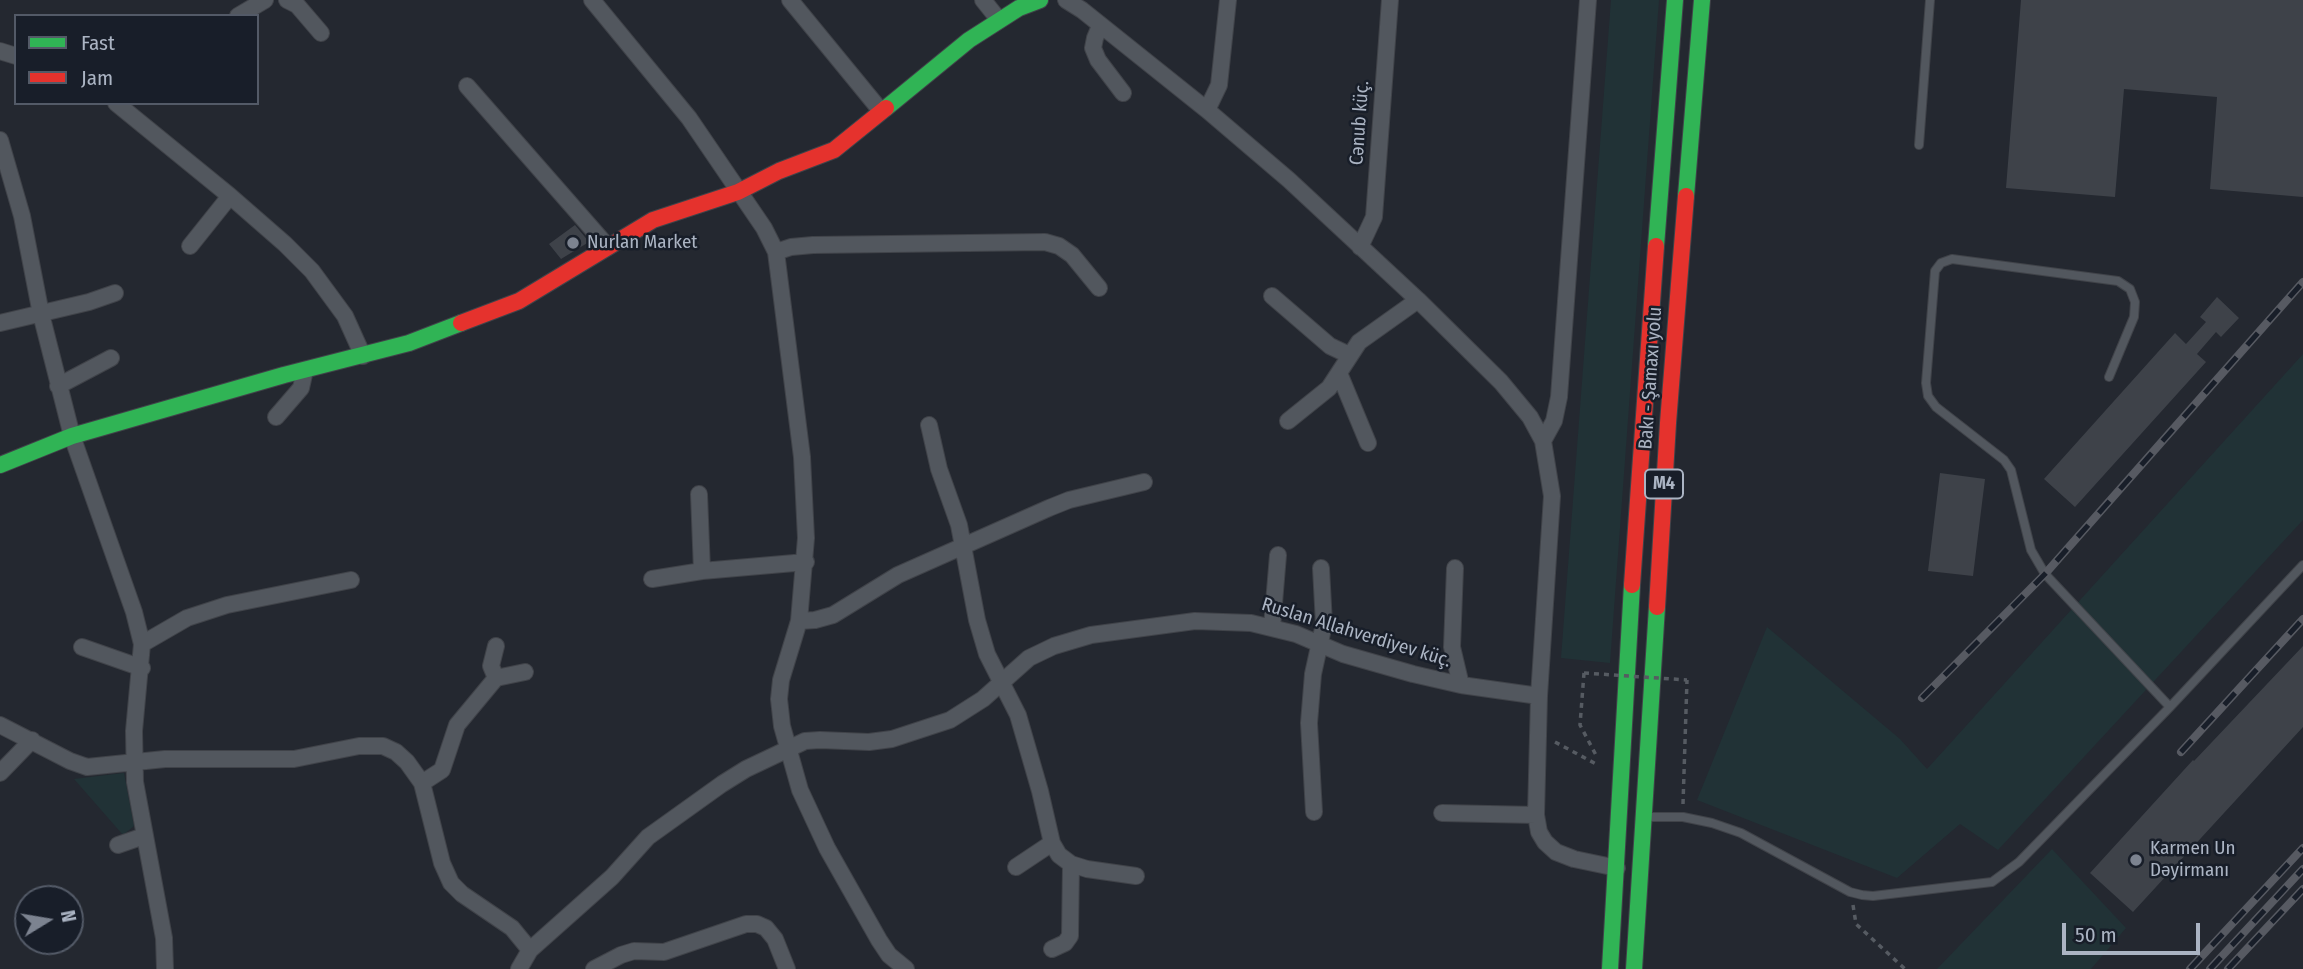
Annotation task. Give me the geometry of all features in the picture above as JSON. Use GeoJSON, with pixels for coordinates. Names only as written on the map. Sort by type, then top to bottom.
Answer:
{"type":"FeatureCollection","features":[{"type":"Feature","properties":{"kind":"main road"},"geometry":{"type":"LineString","coordinates":[[0,466],[72,436],[363,356],[450,329],[519,301],[653,220],[738,192],[779,171],[834,150],[969,40],[1019,8],[1040,0]]}},
{"type":"Feature","properties":{"kind":"main road","name":"Bakı - Şamaxı yolu"},"geometry":{"type":"LineString","coordinates":[[1610,969],[1642,419],[1675,0]]}},
{"type":"Feature","properties":{"kind":"main road","name":"Bakı - Şamaxı yolu"},"geometry":{"type":"LineString","coordinates":[[1634,969],[1668,423],[1702,0]]}},
{"type":"Feature","properties":{"kind":"street"},"geometry":{"type":"LineString","coordinates":[[242,14],[263,1],[269,5],[286,0],[297,5],[321,33]]}},
{"type":"Feature","properties":{"kind":"street"},"geometry":{"type":"LineString","coordinates":[[592,0],[689,118],[764,228],[776,252],[802,457],[807,538],[799,621],[781,680],[779,699],[782,726],[804,801],[838,871],[884,949],[906,969]]}},
{"type":"Feature","properties":{"kind":"street"},"geometry":{"type":"LineString","coordinates":[[790,0],[881,111]]}},
{"type":"Feature","properties":{"kind":"street"},"geometry":{"type":"LineString","coordinates":[[983,0],[999,20]]}},
{"type":"Feature","properties":{"kind":"street"},"geometry":{"type":"LineString","coordinates":[[1066,0],[1207,110],[1289,180],[1418,300],[1501,382],[1530,417],[1543,441],[1552,496],[1539,696],[1536,816],[1539,832],[1556,852],[1574,859],[1617,868]]}},
{"type":"Feature","properties":{"kind":"street"},"geometry":{"type":"LineString","coordinates":[[1207,110],[1219,85],[1228,0]]}},
{"type":"Feature","properties":{"kind":"street","name":"Cənub küç."},"geometry":{"type":"LineString","coordinates":[[1360,247],[1374,217],[1390,0]]}},
{"type":"Feature","properties":{"kind":"street"},"geometry":{"type":"LineString","coordinates":[[1543,441],[1554,421],[1559,397],[1588,0]]}},
{"type":"Feature","properties":{"kind":"street"},"geometry":{"type":"LineString","coordinates":[[1100,26],[1093,48],[1098,60],[1123,93]]}},
{"type":"Feature","properties":{"kind":"street"},"geometry":{"type":"LineString","coordinates":[[467,86],[608,247]]}},
{"type":"Feature","properties":{"kind":"street"},"geometry":{"type":"LineString","coordinates":[[118,105],[285,244],[328,291],[345,316],[363,356]]}},
{"type":"Feature","properties":{"kind":"street"},"geometry":{"type":"LineString","coordinates":[[0,140],[22,216],[40,314],[72,436],[134,612],[142,644],[142,668],[134,731],[135,782],[164,938],[165,969]]}},
{"type":"Feature","properties":{"kind":"street"},"geometry":{"type":"LineString","coordinates":[[190,246],[230,196]]}},
{"type":"Feature","properties":{"kind":"street"},"geometry":{"type":"LineString","coordinates":[[776,252],[791,247],[813,245],[1045,242],[1059,246],[1072,255],[1099,288]]}},
{"type":"Feature","properties":{"kind":"street"},"geometry":{"type":"LineString","coordinates":[[0,323],[115,293]]}},
{"type":"Feature","properties":{"kind":"street"},"geometry":{"type":"LineString","coordinates":[[1272,296],[1330,345],[1349,355]]}},
{"type":"Feature","properties":{"kind":"street"},"geometry":{"type":"LineString","coordinates":[[1288,421],[1329,388],[1359,342],[1418,300]]}},
{"type":"Feature","properties":{"kind":"street"},"geometry":{"type":"LineString","coordinates":[[58,386],[111,358]]}},
{"type":"Feature","properties":{"kind":"street"},"geometry":{"type":"LineString","coordinates":[[276,417],[301,388],[305,370]]}},
{"type":"Feature","properties":{"kind":"street"},"geometry":{"type":"LineString","coordinates":[[1339,373],[1368,443]]}},
{"type":"Feature","properties":{"kind":"street"},"geometry":{"type":"LineString","coordinates":[[929,425],[939,469],[964,545],[977,620],[987,654],[1018,715],[1052,843],[1059,855],[1071,864],[1136,876]]}},
{"type":"Feature","properties":{"kind":"street"},"geometry":{"type":"LineString","coordinates":[[799,621],[833,615],[898,575],[1069,500],[1144,482]]}},
{"type":"Feature","properties":{"kind":"street"},"geometry":{"type":"LineString","coordinates":[[699,494],[702,571]]}},
{"type":"Feature","properties":{"kind":"street"},"geometry":{"type":"LineString","coordinates":[[1272,627],[1278,555]]}},
{"type":"Feature","properties":{"kind":"street"},"geometry":{"type":"LineString","coordinates":[[652,579],[702,571],[806,562]]}},
{"type":"Feature","properties":{"kind":"street"},"geometry":{"type":"LineString","coordinates":[[1314,812],[1309,723],[1313,674],[1322,644],[1325,604],[1321,568]]}},
{"type":"Feature","properties":{"kind":"street"},"geometry":{"type":"LineString","coordinates":[[1455,568],[1452,647],[1461,685]]}},
{"type":"Feature","properties":{"kind":"street"},"geometry":{"type":"LineString","coordinates":[[142,644],[187,618],[227,605],[351,580]]}},
{"type":"Feature","properties":{"kind":"street","name":"Ruslan Allahverdiyev küç."},"geometry":{"type":"LineString","coordinates":[[519,969],[530,950],[612,877],[648,836],[722,784],[805,741],[869,743],[925,730],[950,720],[970,709],[1002,684],[1017,668],[1040,652],[1091,635],[1195,621],[1251,623],[1272,627],[1343,654],[1461,685],[1539,696]]}},
{"type":"Feature","properties":{"kind":"street"},"geometry":{"type":"LineString","coordinates":[[496,646],[491,666],[496,678]]}},
{"type":"Feature","properties":{"kind":"street"},"geometry":{"type":"LineString","coordinates":[[82,647],[142,668]]}},
{"type":"Feature","properties":{"kind":"street"},"geometry":{"type":"LineString","coordinates":[[422,783],[442,770],[457,726],[496,678],[525,672]]}},
{"type":"Feature","properties":{"kind":"street"},"geometry":{"type":"LineString","coordinates":[[0,725],[80,765],[97,767],[134,761],[294,759],[359,746],[383,746],[396,752],[407,762],[422,783],[442,863],[451,883],[462,894],[512,928],[530,950]]}},
{"type":"Feature","properties":{"kind":"street"},"geometry":{"type":"LineString","coordinates":[[0,773],[32,740]]}},
{"type":"Feature","properties":{"kind":"street"},"geometry":{"type":"LineString","coordinates":[[1443,813],[1536,816]]}},
{"type":"Feature","properties":{"kind":"street"},"geometry":{"type":"LineString","coordinates":[[118,845],[144,836]]}},
{"type":"Feature","properties":{"kind":"street"},"geometry":{"type":"LineString","coordinates":[[1016,867],[1052,843]]}},
{"type":"Feature","properties":{"kind":"street"},"geometry":{"type":"LineString","coordinates":[[1052,949],[1065,943],[1070,936],[1071,864]]}},
{"type":"Feature","properties":{"kind":"street"},"geometry":{"type":"LineString","coordinates":[[594,969],[634,951],[664,952],[746,924],[757,924],[766,928],[775,939],[787,969]]}},
{"type":"Feature","properties":{"kind":"lane"},"geometry":{"type":"LineString","coordinates":[[1919,145],[1930,0]]}},
{"type":"Feature","properties":{"kind":"lane"},"geometry":{"type":"LineString","coordinates":[[2109,377],[2134,317],[2136,302],[2130,289],[2118,281],[1951,259],[1941,263],[1935,271],[1926,383],[1928,396],[1936,407],[2004,460],[2011,470],[2031,550],[2045,574],[2170,707]]}},
{"type":"Feature","properties":{"kind":"lane"},"geometry":{"type":"LineString","coordinates":[[1645,817],[1683,817],[1741,833],[1850,892],[1872,896],[1982,885],[1998,878],[2019,862],[2303,565]]}},
{"type":"Feature","properties":{"kind":"path"},"geometry":{"type":"LineString","coordinates":[[1580,725],[1584,673],[1686,680],[1683,817]]}},
{"type":"Feature","properties":{"kind":"path"},"geometry":{"type":"LineString","coordinates":[[1538,733],[1603,767]]}},
{"type":"Feature","properties":{"kind":"path"},"geometry":{"type":"LineString","coordinates":[[1850,892],[1856,924],[1905,969]]}},
{"type":"Feature","properties":{"kind":"shaded area"},"geometry":{"type":"Polygon","coordinates":[[[1611,0],[1659,0],[1610,663],[1561,658],[1611,0]]]}},
{"type":"Feature","properties":{"kind":"shaded area"},"geometry":{"type":"Polygon","coordinates":[[[2303,354],[2303,520],[1998,850],[1960,824],[1897,878],[1697,800],[1767,627],[1900,739],[1927,769],[2303,354]]]}},
{"type":"Feature","properties":{"kind":"shaded area"},"geometry":{"type":"Polygon","coordinates":[[[124,773],[134,826],[123,835],[74,779],[124,773]]]}},
{"type":"Feature","properties":{"kind":"shaded area"},"geometry":{"type":"Polygon","coordinates":[[[2052,849],[2126,928],[2091,969],[1937,969],[2052,849]]]}},
{"type":"Feature","properties":{"kind":"building"},"geometry":{"type":"Polygon","coordinates":[[[2021,0],[2303,0],[2303,197],[2210,189],[2217,97],[2124,89],[2115,197],[2006,188],[2021,0]]]}},
{"type":"Feature","properties":{"kind":"building"},"geometry":{"type":"Polygon","coordinates":[[[575,225],[589,242],[561,259],[549,244],[575,225]]]}},
{"type":"Feature","properties":{"kind":"building"},"geometry":{"type":"Polygon","coordinates":[[[2217,297],[2239,318],[2221,337],[2216,332],[2197,354],[2206,362],[2075,507],[2044,479],[2175,333],[2186,344],[2206,322],[2200,317],[2217,297]]]}},
{"type":"Feature","properties":{"kind":"building"},"geometry":{"type":"Polygon","coordinates":[[[1940,473],[1985,479],[1973,576],[1928,571],[1940,473]]]}},
{"type":"Feature","properties":{"kind":"building"},"geometry":{"type":"Polygon","coordinates":[[[2303,646],[2303,727],[2133,912],[2090,873],[2193,760],[2303,646]]]}},
{"type":"Feature","properties":{"kind":"railway"},"geometry":{"type":"LineString","coordinates":[[1922,698],[2045,574],[2303,282]]}},
{"type":"Feature","properties":{"kind":"railway"},"geometry":{"type":"LineString","coordinates":[[2181,752],[2303,619]]}},
{"type":"Feature","properties":{"kind":"railway"},"geometry":{"type":"LineString","coordinates":[[2190,969],[2303,848]]}},
{"type":"Feature","properties":{"kind":"railway"},"geometry":{"type":"LineString","coordinates":[[2210,969],[2303,869]]}},
{"type":"Feature","properties":{"kind":"railway"},"geometry":{"type":"LineString","coordinates":[[2228,969],[2303,889]]}},
{"type":"Feature","properties":{"kind":"traffic: fast"},"geometry":{"type":"LineString","coordinates":[[886,108],[969,40],[1019,8],[1040,0]]}},
{"type":"Feature","properties":{"kind":"traffic: fast"},"geometry":{"type":"LineString","coordinates":[[1656,246],[1675,0]]}},
{"type":"Feature","properties":{"kind":"traffic: fast"},"geometry":{"type":"LineString","coordinates":[[1686,196],[1702,0]]}},
{"type":"Feature","properties":{"kind":"traffic: fast"},"geometry":{"type":"LineString","coordinates":[[0,465],[72,436],[284,375],[409,343],[461,323]]}},
{"type":"Feature","properties":{"kind":"traffic: fast"},"geometry":{"type":"LineString","coordinates":[[1610,969],[1632,585]]}},
{"type":"Feature","properties":{"kind":"traffic: fast"},"geometry":{"type":"LineString","coordinates":[[1634,969],[1657,607]]}},
{"type":"Feature","properties":{"kind":"traffic: jam"},"geometry":{"type":"LineString","coordinates":[[461,323],[519,301],[653,220],[738,192],[779,171],[834,150],[886,108]]}},
{"type":"Feature","properties":{"kind":"traffic: jam"},"geometry":{"type":"LineString","coordinates":[[1657,607],[1686,196]]}},
{"type":"Feature","properties":{"kind":"traffic: jam"},"geometry":{"type":"LineString","coordinates":[[1632,585],[1656,246]]}},
{"type":"Feature","properties":{"kind":"place","name":"Nurlan Market"},"geometry":{"type":"Point","coordinates":[573,243]}},
{"type":"Feature","properties":{"kind":"place","name":"Karmen Un Dəyirmanı"},"geometry":{"type":"Point","coordinates":[2136,860]}}]}
